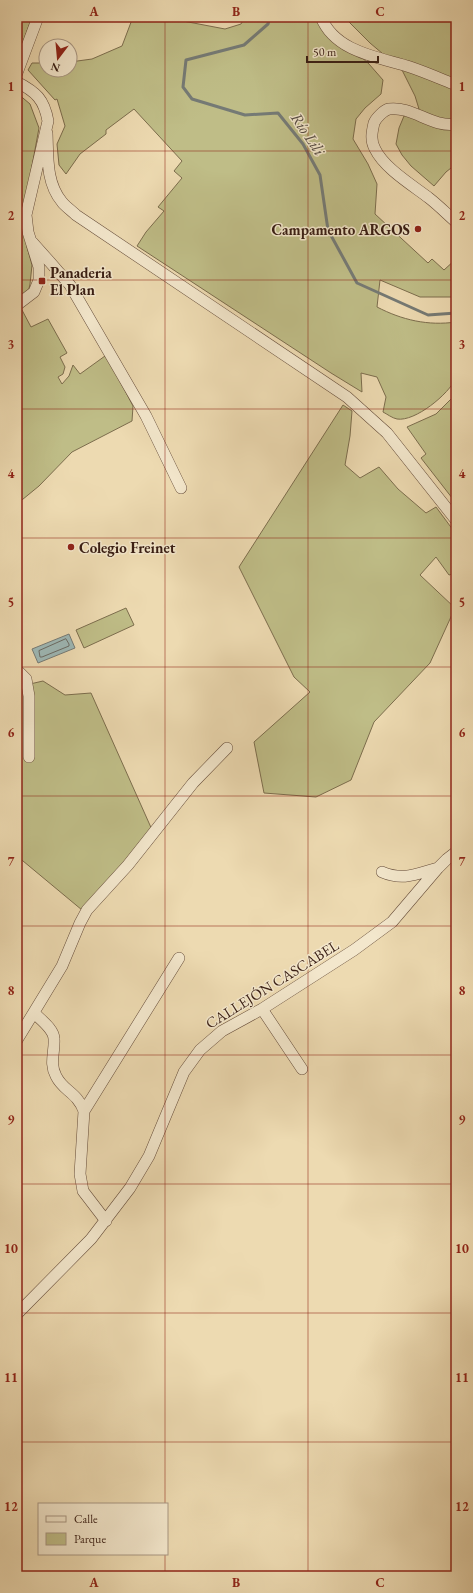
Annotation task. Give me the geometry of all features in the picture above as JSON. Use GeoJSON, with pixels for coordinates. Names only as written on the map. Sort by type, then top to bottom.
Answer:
{"type":"FeatureCollection","features":[{"type":"Feature","properties":{"kind":"street"},"geometry":{"type":"LineString","coordinates":[[17,73],[38,17]]}},
{"type":"Feature","properties":{"kind":"street"},"geometry":{"type":"LineString","coordinates":[[321,17],[325,27],[342,43],[370,56],[410,67],[456,85]]}},
{"type":"Feature","properties":{"kind":"street"},"geometry":{"type":"LineString","coordinates":[[17,82],[38,95],[46,110],[48,121],[26,215],[28,232],[39,267],[39,280],[34,292],[17,305]]}},
{"type":"Feature","properties":{"kind":"street"},"geometry":{"type":"LineString","coordinates":[[456,124],[448,125],[437,123],[400,108],[387,109],[375,119],[371,135],[375,149],[386,164],[434,202],[456,222]]}},
{"type":"Feature","properties":{"kind":"street"},"geometry":{"type":"LineString","coordinates":[[46,133],[48,172],[53,189],[62,203],[83,219],[347,397],[387,433],[456,520]]}},
{"type":"Feature","properties":{"kind":"street"},"geometry":{"type":"LineString","coordinates":[[32,242],[70,285],[146,416],[181,488]]}},
{"type":"Feature","properties":{"kind":"street"},"geometry":{"type":"LineString","coordinates":[[17,670],[26,679],[29,696],[28,757]]}},
{"type":"Feature","properties":{"kind":"street"},"geometry":{"type":"LineString","coordinates":[[17,1040],[62,966],[80,923],[88,910],[128,865],[193,783],[227,748]]}},
{"type":"Feature","properties":{"kind":"street","name":"CALLEJÓN CASCABEL"},"geometry":{"type":"LineString","coordinates":[[17,1314],[91,1239],[130,1188],[149,1156],[184,1072],[200,1050],[222,1031],[262,1009],[320,967],[354,950],[392,922],[438,868],[456,852]]}},
{"type":"Feature","properties":{"kind":"street"},"geometry":{"type":"LineString","coordinates":[[382,872],[393,877],[403,877],[438,868]]}},
{"type":"Feature","properties":{"kind":"street"},"geometry":{"type":"LineString","coordinates":[[84,1111],[179,958]]}},
{"type":"Feature","properties":{"kind":"street"},"geometry":{"type":"LineString","coordinates":[[262,1009],[302,1069]]}},
{"type":"Feature","properties":{"kind":"street"},"geometry":{"type":"LineString","coordinates":[[34,1013],[50,1029],[55,1038],[52,1062],[55,1075],[61,1085],[80,1101],[84,1111],[80,1174],[83,1192],[106,1221]]}},
{"type":"Feature","properties":{"kind":"green space"},"geometry":{"type":"Polygon","coordinates":[[[17,17],[32,17],[17,59],[17,17]]]}},
{"type":"Feature","properties":{"kind":"green space"},"geometry":{"type":"Polygon","coordinates":[[[133,17],[162,17],[225,29],[241,24],[245,17],[317,17],[369,64],[383,80],[381,94],[365,108],[356,119],[353,139],[368,164],[377,184],[375,214],[428,263],[432,259],[444,270],[456,259],[456,297],[420,297],[380,280],[377,307],[386,312],[415,321],[435,323],[456,322],[457,374],[452,384],[439,399],[422,412],[413,416],[404,419],[391,417],[383,412],[386,397],[377,377],[361,373],[362,392],[137,246],[146,232],[164,211],[158,207],[182,178],[174,171],[182,161],[134,109],[106,130],[106,134],[80,154],[66,174],[59,165],[57,144],[65,126],[57,99],[55,100],[28,70],[32,63],[38,63],[38,78],[78,78],[78,61],[92,59],[122,46],[133,17]]]}},
{"type":"Feature","properties":{"kind":"green space"},"geometry":{"type":"Polygon","coordinates":[[[344,17],[456,17],[456,164],[446,172],[434,186],[411,166],[402,155],[396,144],[399,128],[404,116],[419,109],[415,96],[402,70],[370,43],[344,17]]]}},
{"type":"Feature","properties":{"kind":"green space"},"geometry":{"type":"Polygon","coordinates":[[[17,93],[30,104],[39,128],[22,220],[32,265],[30,284],[28,293],[17,302],[17,93]]]}},
{"type":"Feature","properties":{"kind":"green space"},"geometry":{"type":"Polygon","coordinates":[[[22,310],[31,327],[48,319],[67,353],[60,357],[65,367],[63,374],[58,377],[62,384],[69,376],[73,365],[80,374],[105,356],[112,366],[133,406],[132,421],[72,452],[39,486],[17,504],[17,314],[22,310]]]}},
{"type":"Feature","properties":{"kind":"green space"},"geometry":{"type":"Polygon","coordinates":[[[455,395],[456,503],[421,458],[426,454],[407,427],[436,414],[455,395]]]}},
{"type":"Feature","properties":{"kind":"green space"},"geometry":{"type":"Polygon","coordinates":[[[343,405],[352,411],[350,436],[345,465],[360,478],[379,467],[398,489],[426,513],[436,507],[456,534],[456,573],[449,575],[436,557],[420,575],[455,608],[430,663],[374,722],[351,780],[316,797],[264,793],[254,742],[310,692],[294,677],[239,567],[343,405]]]}},
{"type":"Feature","properties":{"kind":"green space"},"geometry":{"type":"Polygon","coordinates":[[[126,608],[134,625],[84,648],[76,630],[126,608]]]}},
{"type":"Feature","properties":{"kind":"green space"},"geometry":{"type":"Polygon","coordinates":[[[43,681],[65,695],[91,693],[153,832],[82,910],[17,856],[17,687],[43,681]]]}},
{"type":"Feature","properties":{"kind":"water"},"geometry":{"type":"Polygon","coordinates":[[[69,634],[75,648],[38,663],[32,649],[69,634]]]}},
{"type":"Feature","properties":{"kind":"waterway","name":"Río Lili"},"geometry":{"type":"LineString","coordinates":[[270,17],[268,24],[244,45],[186,60],[183,87],[192,99],[245,115],[278,113],[303,144],[320,175],[328,230],[357,283],[428,315],[456,313]]}},
{"type":"Feature","properties":{"kind":"place","name":"Campamento ARGOS"},"geometry":{"type":"Point","coordinates":[418,229]}},
{"type":"Feature","properties":{"kind":"place","name":"Panaderia El Plan"},"geometry":{"type":"Point","coordinates":[42,281]}},
{"type":"Feature","properties":{"kind":"place","name":"Colegio Freinet"},"geometry":{"type":"Point","coordinates":[71,547]}}]}
